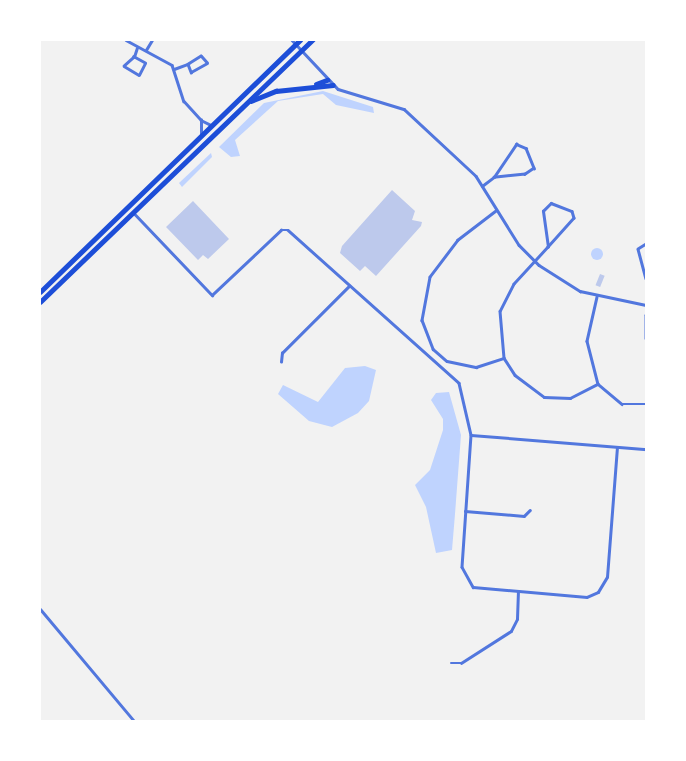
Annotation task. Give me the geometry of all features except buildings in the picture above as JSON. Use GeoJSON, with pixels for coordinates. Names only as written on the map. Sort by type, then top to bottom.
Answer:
{"type":"FeatureCollection","features":[{"type":"Feature","properties":{"kind":"highway"},"geometry":{"type":"LineString","coordinates":[[40,302],[312,40]]}},
{"type":"Feature","properties":{"kind":"highway"},"geometry":{"type":"LineString","coordinates":[[40,292],[296,41]]}},
{"type":"Feature","properties":{"kind":"highway"},"geometry":{"type":"LineString","coordinates":[[313,85],[327,80]]}},
{"type":"Feature","properties":{"kind":"highway"},"geometry":{"type":"LineString","coordinates":[[246,104],[276,91],[313,85],[333,85]]}},
{"type":"Feature","properties":{"kind":"street"},"geometry":{"type":"LineString","coordinates":[[126,40],[138,48],[160,55],[174,69],[184,101],[201,120],[211,125]]}},
{"type":"Feature","properties":{"kind":"street"},"geometry":{"type":"LineString","coordinates":[[146,50],[152,40]]}},
{"type":"Feature","properties":{"kind":"street"},"geometry":{"type":"LineString","coordinates":[[159,40],[164,40]]}},
{"type":"Feature","properties":{"kind":"street"},"geometry":{"type":"LineString","coordinates":[[296,41],[301,50],[333,85],[404,108],[482,186],[496,211],[536,261],[571,287],[597,297],[646,305]]}},
{"type":"Feature","properties":{"kind":"street"},"geometry":{"type":"LineString","coordinates":[[134,57],[145,63],[139,75],[124,66],[134,57],[138,48]]}},
{"type":"Feature","properties":{"kind":"street"},"geometry":{"type":"LineString","coordinates":[[174,69],[188,64],[201,56],[207,63],[191,72],[188,64]]}},
{"type":"Feature","properties":{"kind":"street"},"geometry":{"type":"LineString","coordinates":[[201,120],[201,135]]}},
{"type":"Feature","properties":{"kind":"street"},"geometry":{"type":"LineString","coordinates":[[482,186],[494,177],[512,148],[521,144],[535,163],[531,172],[494,177]]}},
{"type":"Feature","properties":{"kind":"street"},"geometry":{"type":"LineString","coordinates":[[548,247],[543,211],[551,203],[572,211],[574,218],[536,261],[511,288],[500,311],[504,358],[515,375],[544,396],[570,398],[598,384]]}},
{"type":"Feature","properties":{"kind":"street"},"geometry":{"type":"LineString","coordinates":[[496,211],[458,240],[430,277],[422,320],[433,350],[447,361],[476,367],[504,358]]}},
{"type":"Feature","properties":{"kind":"street"},"geometry":{"type":"LineString","coordinates":[[133,212],[209,294],[220,292],[285,230],[459,383],[472,435],[465,511],[466,580],[479,589],[587,597],[602,588],[607,577],[617,446]]}},
{"type":"Feature","properties":{"kind":"street"},"geometry":{"type":"LineString","coordinates":[[646,244],[638,249],[646,278]]}},
{"type":"Feature","properties":{"kind":"street"},"geometry":{"type":"LineString","coordinates":[[280,362],[282,353],[349,286]]}},
{"type":"Feature","properties":{"kind":"street"},"geometry":{"type":"LineString","coordinates":[[597,297],[587,341],[598,384],[622,404],[646,404]]}},
{"type":"Feature","properties":{"kind":"street"},"geometry":{"type":"LineString","coordinates":[[646,315],[646,338]]}},
{"type":"Feature","properties":{"kind":"street"},"geometry":{"type":"LineString","coordinates":[[472,435],[646,449]]}},
{"type":"Feature","properties":{"kind":"street"},"geometry":{"type":"LineString","coordinates":[[465,511],[524,516],[530,510]]}},
{"type":"Feature","properties":{"kind":"street"},"geometry":{"type":"LineString","coordinates":[[451,663],[461,664],[511,631],[517,619],[518,592]]}},
{"type":"Feature","properties":{"kind":"street"},"geometry":{"type":"LineString","coordinates":[[40,609],[134,721]]}},
{"type":"Feature","properties":{"kind":"water"},"geometry":{"type":"Polygon","coordinates":[[[323,91],[373,107],[374,113],[336,105],[323,94],[278,101],[235,140],[240,156],[231,157],[219,147],[264,103],[323,91]]]}},
{"type":"Feature","properties":{"kind":"water"},"geometry":{"type":"Polygon","coordinates":[[[211,153],[212,157],[182,187],[179,183],[211,153]]]}},
{"type":"Feature","properties":{"kind":"water"},"geometry":{"type":"Polygon","coordinates":[[[597,248],[603,254],[597,260],[591,254],[597,248]]]}},
{"type":"Feature","properties":{"kind":"water"},"geometry":{"type":"Polygon","coordinates":[[[365,366],[376,370],[369,401],[358,413],[332,427],[309,421],[278,394],[283,385],[318,402],[345,368],[365,366]]]}},
{"type":"Feature","properties":{"kind":"water"},"geometry":{"type":"Polygon","coordinates":[[[449,392],[461,435],[455,514],[452,550],[436,553],[426,507],[415,485],[430,470],[443,430],[443,419],[431,400],[436,393],[449,392]]]}}]}
